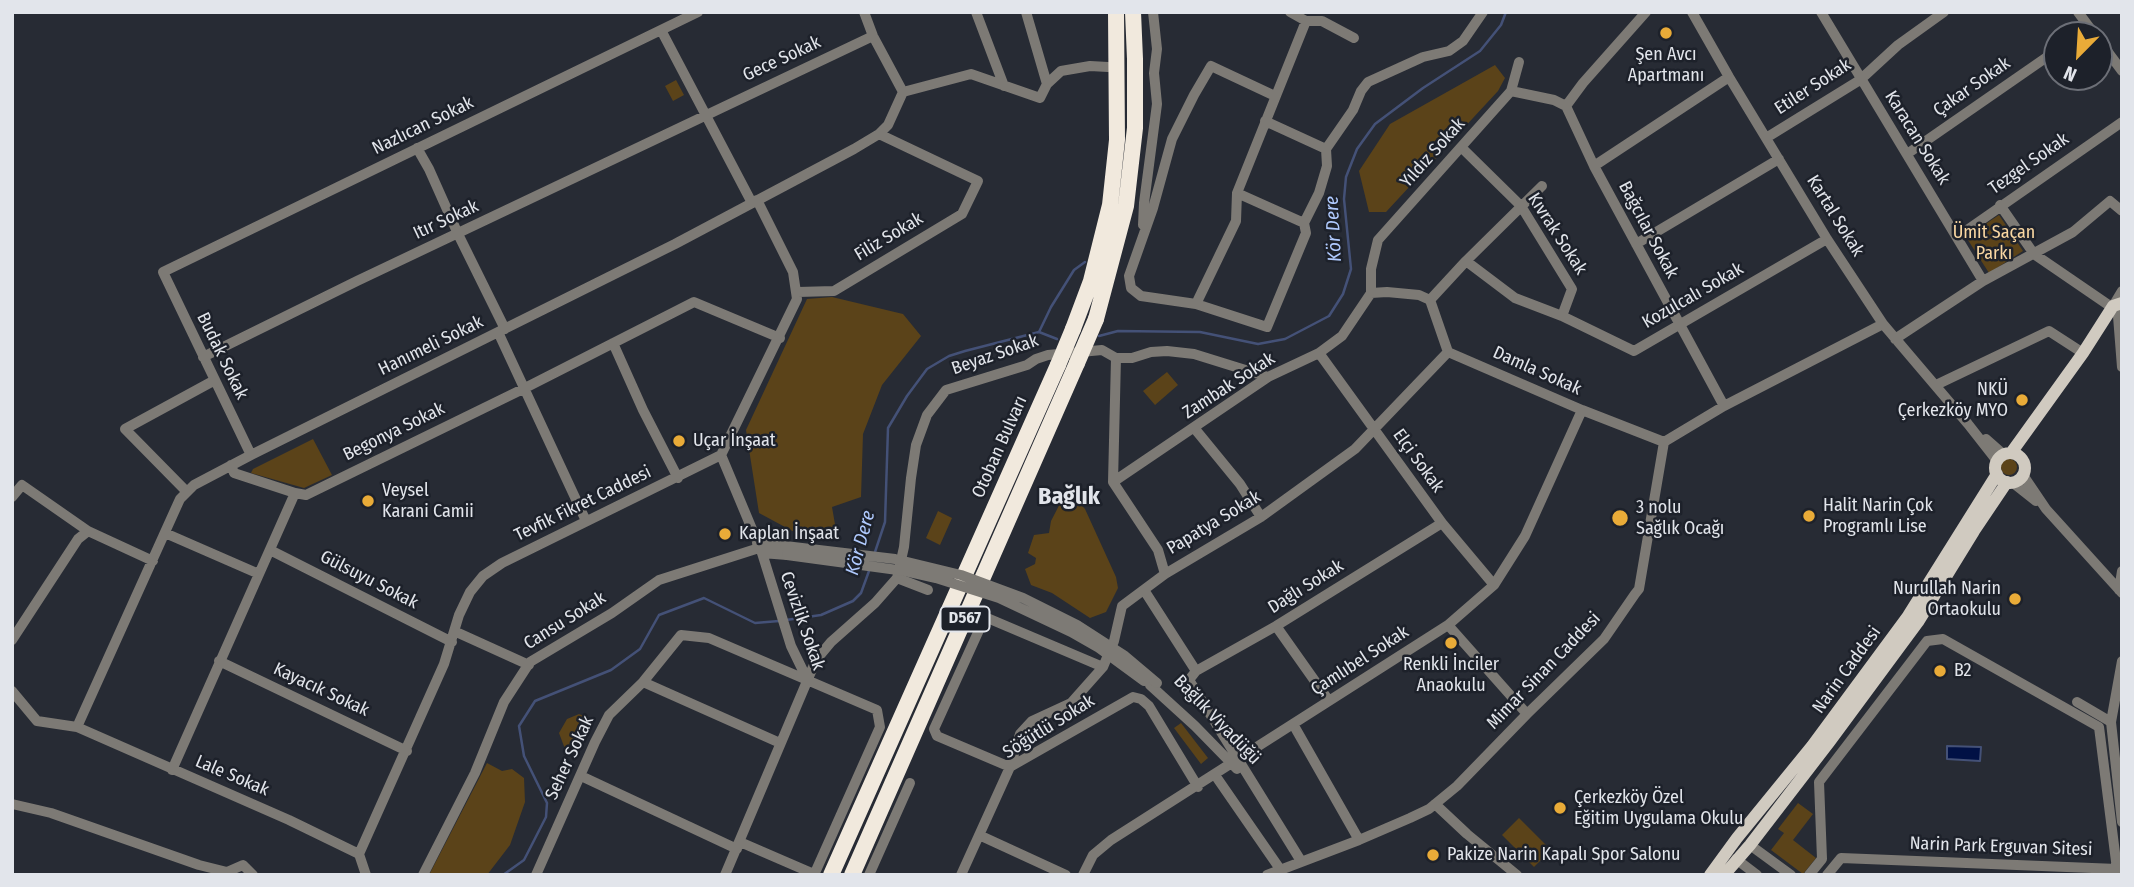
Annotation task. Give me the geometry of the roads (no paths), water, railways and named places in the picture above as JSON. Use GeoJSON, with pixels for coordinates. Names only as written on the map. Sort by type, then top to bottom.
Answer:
{"type":"FeatureCollection","features":[{"type":"Feature","properties":{"kind":"highway","name":"Otoban Bulvarı"},"geometry":{"type":"LineString","coordinates":[[831,875],[1058,365],[1091,281],[1110,205],[1117,140],[1116,12]]}},
{"type":"Feature","properties":{"kind":"highway","name":"Otoban Bulvarı"},"geometry":{"type":"LineString","coordinates":[[852,875],[1096,319],[1126,206],[1135,128],[1133,12]]}},
{"type":"Feature","properties":{"kind":"main road"},"geometry":{"type":"LineString","coordinates":[[2009,468],[2036,421],[2117,304]]}},
{"type":"Feature","properties":{"kind":"main road","name":"Narin Caddesi"},"geometry":{"type":"LineString","coordinates":[[1724,875],[1925,617],[2009,468]]}},
{"type":"Feature","properties":{"kind":"main road","name":"Narin Caddesi"},"geometry":{"type":"LineString","coordinates":[[1710,875],[1812,747],[1908,616],[2009,468]]}},
{"type":"Feature","properties":{"kind":"street","name":"Nazlıcan Sokak"},"geometry":{"type":"LineString","coordinates":[[163,272],[698,12]]}},
{"type":"Feature","properties":{"kind":"street"},"geometry":{"type":"LineString","coordinates":[[864,12],[873,36],[903,92],[971,74],[1040,98],[1047,84],[1061,71],[1090,66],[1108,67]]}},
{"type":"Feature","properties":{"kind":"street"},"geometry":{"type":"LineString","coordinates":[[975,12],[1004,86]]}},
{"type":"Feature","properties":{"kind":"street"},"geometry":{"type":"LineString","coordinates":[[1026,12],[1047,84]]}},
{"type":"Feature","properties":{"kind":"street"},"geometry":{"type":"LineString","coordinates":[[1143,233],[1144,203],[1157,104],[1154,73],[1157,49],[1153,12]]}},
{"type":"Feature","properties":{"kind":"street"},"geometry":{"type":"LineString","coordinates":[[1290,12],[1306,21],[1322,21],[1354,38]]}},
{"type":"Feature","properties":{"kind":"street"},"geometry":{"type":"LineString","coordinates":[[1275,96],[1211,66],[1172,139],[1153,208],[1129,276],[1131,288],[1141,296],[1196,303],[1267,327],[1306,233],[1304,223],[1319,193],[1327,166],[1326,149],[1353,110],[1361,91],[1368,82],[1423,57],[1449,51],[1463,41],[1483,12]]}},
{"type":"Feature","properties":{"kind":"street"},"geometry":{"type":"LineString","coordinates":[[1519,62],[1511,91],[1554,100],[1566,106],[1646,12]]}},
{"type":"Feature","properties":{"kind":"street","name":"Kartal Sokak"},"geometry":{"type":"LineString","coordinates":[[1692,12],[1728,77],[1827,239],[1883,324],[1968,424],[2120,591]]}},
{"type":"Feature","properties":{"kind":"street","name":"Karacan Sokak"},"geometry":{"type":"LineString","coordinates":[[1821,12],[1983,281]]}},
{"type":"Feature","properties":{"kind":"street","name":"Etiler Sokak"},"geometry":{"type":"LineString","coordinates":[[1766,138],[1860,79],[1898,45],[1944,12]]}},
{"type":"Feature","properties":{"kind":"street"},"geometry":{"type":"LineString","coordinates":[[1196,303],[1236,221],[1237,193],[1306,21]]}},
{"type":"Feature","properties":{"kind":"street"},"geometry":{"type":"LineString","coordinates":[[661,30],[704,115],[793,272],[797,292],[797,299],[780,338],[721,455]]}},
{"type":"Feature","properties":{"kind":"street","name":"Gece Sokak"},"geometry":{"type":"LineString","coordinates":[[704,115],[873,36]]}},
{"type":"Feature","properties":{"kind":"street","name":"Çakar Sokak"},"geometry":{"type":"LineString","coordinates":[[1907,154],[2043,60]]}},
{"type":"Feature","properties":{"kind":"street"},"geometry":{"type":"LineString","coordinates":[[1594,166],[1728,77]]}},
{"type":"Feature","properties":{"kind":"street","name":"Yıldız Sokak"},"geometry":{"type":"LineString","coordinates":[[1371,293],[1371,269],[1378,240],[1511,91]]}},
{"type":"Feature","properties":{"kind":"street","name":"Hanımeli Sokak"},"geometry":{"type":"LineString","coordinates":[[77,727],[180,499],[194,485],[675,244],[855,149],[888,125],[903,92]]}},
{"type":"Feature","properties":{"kind":"street","name":"Bağcılar Sokak"},"geometry":{"type":"LineString","coordinates":[[1566,106],[1594,166],[1724,406]]}},
{"type":"Feature","properties":{"kind":"street","name":"Itır Sokak"},"geometry":{"type":"LineString","coordinates":[[203,357],[704,115]]}},
{"type":"Feature","properties":{"kind":"street"},"geometry":{"type":"LineString","coordinates":[[1265,121],[1326,149]]}},
{"type":"Feature","properties":{"kind":"street","name":"Tezgel Sokak"},"geometry":{"type":"LineString","coordinates":[[1957,237],[2122,121]]}},
{"type":"Feature","properties":{"kind":"street","name":"Filiz Sokak"},"geometry":{"type":"LineString","coordinates":[[797,292],[834,291],[962,214],[978,181],[879,134]]}},
{"type":"Feature","properties":{"kind":"street"},"geometry":{"type":"LineString","coordinates":[[417,148],[502,331],[523,389],[586,521]]}},
{"type":"Feature","properties":{"kind":"street","name":"Kıvrak Sokak"},"geometry":{"type":"LineString","coordinates":[[1462,148],[1521,206],[1572,289],[1562,316]]}},
{"type":"Feature","properties":{"kind":"street"},"geometry":{"type":"LineString","coordinates":[[1636,244],[1779,159]]}},
{"type":"Feature","properties":{"kind":"street"},"geometry":{"type":"LineString","coordinates":[[1430,300],[1542,186]]}},
{"type":"Feature","properties":{"kind":"street"},"geometry":{"type":"LineString","coordinates":[[1237,193],[1304,223]]}},
{"type":"Feature","properties":{"kind":"street"},"geometry":{"type":"LineString","coordinates":[[1895,339],[1983,281],[2073,232],[2110,201],[2122,211]]}},
{"type":"Feature","properties":{"kind":"street"},"geometry":{"type":"LineString","coordinates":[[2000,205],[2034,254],[2107,304],[2117,304]]}},
{"type":"Feature","properties":{"kind":"street","name":"Kozulcalı Sokak"},"geometry":{"type":"LineString","coordinates":[[1466,261],[1516,298],[1562,316],[1634,351],[1827,239]]}},
{"type":"Feature","properties":{"kind":"street","name":"Budak Sokak"},"geometry":{"type":"LineString","coordinates":[[163,272],[251,455]]}},
{"type":"Feature","properties":{"kind":"street"},"geometry":{"type":"LineString","coordinates":[[2122,291],[2117,304],[2122,367]]}},
{"type":"Feature","properties":{"kind":"street"},"geometry":{"type":"LineString","coordinates":[[1371,293],[1419,295],[1430,300],[1448,352]]}},
{"type":"Feature","properties":{"kind":"street","name":"Zambak Sokak"},"geometry":{"type":"LineString","coordinates":[[1113,482],[1195,429],[1268,377],[1319,353],[1342,336],[1371,293]]}},
{"type":"Feature","properties":{"kind":"street","name":"Begonya Sokak"},"geometry":{"type":"LineString","coordinates":[[295,493],[306,495],[694,302],[780,338]]}},
{"type":"Feature","properties":{"kind":"street"},"geometry":{"type":"LineString","coordinates":[[1664,442],[1724,406],[1883,324]]}},
{"type":"Feature","properties":{"kind":"street"},"geometry":{"type":"LineString","coordinates":[[1936,385],[2049,331],[2083,353]]}},
{"type":"Feature","properties":{"kind":"street"},"geometry":{"type":"LineString","coordinates":[[612,343],[678,478]]}},
{"type":"Feature","properties":{"kind":"street","name":"Beyaz Sokak"},"geometry":{"type":"LineString","coordinates":[[897,578],[904,547],[916,445],[927,415],[946,390],[1027,365],[1048,355],[1102,350],[1116,358]]}},
{"type":"Feature","properties":{"kind":"street"},"geometry":{"type":"LineString","coordinates":[[1166,573],[1157,551],[1113,482],[1116,358],[1132,358],[1151,352],[1167,351],[1194,354],[1268,377]]}},
{"type":"Feature","properties":{"kind":"street","name":"Damla Sokak"},"geometry":{"type":"LineString","coordinates":[[1448,352],[1664,442]]}},
{"type":"Feature","properties":{"kind":"street","name":"Papatya Sokak"},"geometry":{"type":"LineString","coordinates":[[1010,767],[1020,734],[1031,721],[1071,702],[1103,667],[1114,642],[1122,606],[1166,573],[1261,517],[1355,449],[1448,352]]}},
{"type":"Feature","properties":{"kind":"street","name":"Elçi Sokak"},"geometry":{"type":"LineString","coordinates":[[1319,353],[1442,523],[1494,585]]}},
{"type":"Feature","properties":{"kind":"street"},"geometry":{"type":"LineString","coordinates":[[187,492],[125,429],[215,380]]}},
{"type":"Feature","properties":{"kind":"street","name":"Çamlıbel Sokak"},"geometry":{"type":"LineString","coordinates":[[1083,875],[1093,855],[1111,840],[1198,787],[1448,625],[1494,585],[1525,536],[1582,410]]}},
{"type":"Feature","properties":{"kind":"street"},"geometry":{"type":"LineString","coordinates":[[1195,429],[1240,484],[1261,517]]}},
{"type":"Feature","properties":{"kind":"street","name":"Mimar Sinan Caddesi"},"geometry":{"type":"LineString","coordinates":[[1267,875],[1359,840],[1429,809],[1457,786],[1604,639],[1639,589],[1664,442]]}},
{"type":"Feature","properties":{"kind":"street","name":"Tevfik Fikret Caddesi"},"geometry":{"type":"LineString","coordinates":[[359,853],[407,751],[470,592],[483,576],[502,563],[721,455]]}},
{"type":"Feature","properties":{"kind":"street","name":"Cevizlik Sokak"},"geometry":{"type":"LineString","coordinates":[[721,455],[759,548],[791,646],[807,678],[725,875]]}},
{"type":"Feature","properties":{"kind":"street"},"geometry":{"type":"LineString","coordinates":[[172,770],[295,493],[234,472],[231,466]]}},
{"type":"Feature","properties":{"kind":"street"},"geometry":{"type":"LineString","coordinates":[[12,497],[22,485],[88,531],[153,561]]}},
{"type":"Feature","properties":{"kind":"street","name":"Dağlı Sokak"},"geometry":{"type":"LineString","coordinates":[[1192,676],[1442,523]]}},
{"type":"Feature","properties":{"kind":"street"},"geometry":{"type":"LineString","coordinates":[[12,640],[78,539],[88,531]]}},
{"type":"Feature","properties":{"kind":"street"},"geometry":{"type":"LineString","coordinates":[[165,533],[260,574]]}},
{"type":"Feature","properties":{"kind":"street","name":"Bağlık Viyadüğü"},"geometry":{"type":"LineString","coordinates":[[759,548],[895,559],[961,575],[1023,598],[1077,625],[1125,656],[1195,717],[1252,782],[1301,861]]}},
{"type":"Feature","properties":{"kind":"street","name":"Cansu Sokak"},"geometry":{"type":"LineString","coordinates":[[423,875],[475,773],[504,702],[529,665],[659,580],[759,548]]}},
{"type":"Feature","properties":{"kind":"street","name":"Gülsuyu Sokak"},"geometry":{"type":"LineString","coordinates":[[270,550],[453,637],[529,665]]}},
{"type":"Feature","properties":{"kind":"street"},"geometry":{"type":"LineString","coordinates":[[2120,591],[2122,572]]}},
{"type":"Feature","properties":{"kind":"street"},"geometry":{"type":"LineString","coordinates":[[581,776],[738,845],[814,875],[880,727],[877,710],[807,678],[816,660],[831,642],[897,578],[928,590]]}},
{"type":"Feature","properties":{"kind":"street"},"geometry":{"type":"LineString","coordinates":[[1144,590],[1236,762]]}},
{"type":"Feature","properties":{"kind":"street"},"geometry":{"type":"LineString","coordinates":[[1010,767],[937,736],[934,729],[985,617],[1103,667]]}},
{"type":"Feature","properties":{"kind":"street"},"geometry":{"type":"LineString","coordinates":[[1448,625],[1527,714]]}},
{"type":"Feature","properties":{"kind":"street"},"geometry":{"type":"LineString","coordinates":[[1276,626],[1329,701]]}},
{"type":"Feature","properties":{"kind":"street","name":"Seher Sokak"},"geometry":{"type":"LineString","coordinates":[[536,875],[609,715],[643,682],[681,635],[709,638],[807,678]]}},
{"type":"Feature","properties":{"kind":"street","name":"Narin Park Erguvan Sitesi"},"geometry":{"type":"LineString","coordinates":[[1809,875],[1822,859],[1819,782],[1927,641],[1943,639],[2099,727],[2117,869],[1841,858],[1827,875]]}},
{"type":"Feature","properties":{"kind":"street","name":"Kayacık Sokak"},"geometry":{"type":"LineString","coordinates":[[219,661],[407,751]]}},
{"type":"Feature","properties":{"kind":"street"},"geometry":{"type":"LineString","coordinates":[[2122,662],[2111,722],[2122,822]]}},
{"type":"Feature","properties":{"kind":"street"},"geometry":{"type":"LineString","coordinates":[[643,682],[780,743]]}},
{"type":"Feature","properties":{"kind":"street","name":"Lale Sokak"},"geometry":{"type":"LineString","coordinates":[[12,691],[37,721],[77,727],[359,853]]}},
{"type":"Feature","properties":{"kind":"street","name":"Söğütlü Sokak"},"geometry":{"type":"LineString","coordinates":[[961,875],[1010,767],[1133,696],[1149,706],[1198,787]]}},
{"type":"Feature","properties":{"kind":"street"},"geometry":{"type":"LineString","coordinates":[[2077,702],[2111,722]]}},
{"type":"Feature","properties":{"kind":"street"},"geometry":{"type":"LineString","coordinates":[[1293,724],[1359,840]]}},
{"type":"Feature","properties":{"kind":"street"},"geometry":{"type":"LineString","coordinates":[[1215,775],[1280,869]]}},
{"type":"Feature","properties":{"kind":"street"},"geometry":{"type":"LineString","coordinates":[[869,875],[910,783]]}},
{"type":"Feature","properties":{"kind":"street"},"geometry":{"type":"LineString","coordinates":[[12,804],[51,813],[199,865],[227,872],[243,865],[253,875]]}},
{"type":"Feature","properties":{"kind":"street"},"geometry":{"type":"LineString","coordinates":[[1435,804],[1517,875]]}},
{"type":"Feature","properties":{"kind":"street"},"geometry":{"type":"LineString","coordinates":[[978,835],[1066,875]]}},
{"type":"Feature","properties":{"kind":"street"},"geometry":{"type":"LineString","coordinates":[[1750,845],[1791,875]]}},
{"type":"Feature","properties":{"kind":"street"},"geometry":{"type":"LineString","coordinates":[[359,853],[364,871]]}},
{"type":"Feature","properties":{"kind":"street"},"geometry":{"type":"LineString","coordinates":[[1736,859],[1757,875]]}},
{"type":"Feature","properties":{"kind":"waterway","name":"Kör Dere"},"geometry":{"type":"LineString","coordinates":[[1099,336],[1118,331],[1200,332],[1258,344],[1285,339],[1329,316],[1343,294],[1351,269],[1344,199],[1346,177],[1357,149],[1375,124],[1423,88],[1480,51],[1501,25],[1506,12]]}},
{"type":"Feature","properties":{"kind":"waterway"},"geometry":{"type":"LineString","coordinates":[[1039,332],[1074,270],[1085,262]]}},
{"type":"Feature","properties":{"kind":"waterway","name":"Kör Dere"},"geometry":{"type":"LineString","coordinates":[[874,555],[885,522],[888,428],[927,369],[949,356],[1039,332],[1057,339]]}},
{"type":"Feature","properties":{"kind":"waterway","name":"Kör Dere"},"geometry":{"type":"LineString","coordinates":[[786,620],[821,615],[853,601],[861,593],[869,571]]}},
{"type":"Feature","properties":{"kind":"waterway","name":"Kör Dere"},"geometry":{"type":"LineString","coordinates":[[503,875],[524,860],[546,817],[547,803],[524,756],[519,726],[535,701],[611,670],[640,649],[659,615],[704,598],[755,623],[779,621]]}},
{"type":"Feature","properties":{"kind":"place","name":"Şen Avcı Apartmanı"},"geometry":{"type":"Point","coordinates":[1666,33]}},
{"type":"Feature","properties":{"kind":"place","name":"NKÜ Çerkezköy MYO"},"geometry":{"type":"Point","coordinates":[2022,400]}},
{"type":"Feature","properties":{"kind":"place","name":"Uçar İnşaat"},"geometry":{"type":"Point","coordinates":[679,441]}},
{"type":"Feature","properties":{"kind":"place","name":"Veysel Karani Camii"},"geometry":{"type":"Point","coordinates":[368,501]}},
{"type":"Feature","properties":{"kind":"place","name":"Halit Narin Çok Programlı Lise"},"geometry":{"type":"Point","coordinates":[1809,516]}},
{"type":"Feature","properties":{"kind":"place","name":"3 nolu Sağlık Ocağı"},"geometry":{"type":"Point","coordinates":[1620,518]}},
{"type":"Feature","properties":{"kind":"place","name":"Kaplan İnşaat"},"geometry":{"type":"Point","coordinates":[725,534]}},
{"type":"Feature","properties":{"kind":"place","name":"Nurullah Narin Ortaokulu"},"geometry":{"type":"Point","coordinates":[2015,599]}},
{"type":"Feature","properties":{"kind":"place","name":"Renkli İnciler Anaokulu"},"geometry":{"type":"Point","coordinates":[1451,643]}},
{"type":"Feature","properties":{"kind":"place","name":"B2"},"geometry":{"type":"Point","coordinates":[1940,671]}},
{"type":"Feature","properties":{"kind":"place","name":"Çerkezköy Özel Eğitim Uygulama Okulu"},"geometry":{"type":"Point","coordinates":[1560,808]}},
{"type":"Feature","properties":{"kind":"place","name":"Pakize Narin Kapalı Spor Salonu"},"geometry":{"type":"Point","coordinates":[1433,855]}},
{"type":"Feature","properties":{"kind":"district","name":"Bağlık"},"geometry":{"type":"Point","coordinates":[1069,497]}},
{"type":"Feature","properties":{"kind":"park label","name":"Ümit Saçan Parkı"},"geometry":{"type":"Point","coordinates":[1994,243]}}]}
